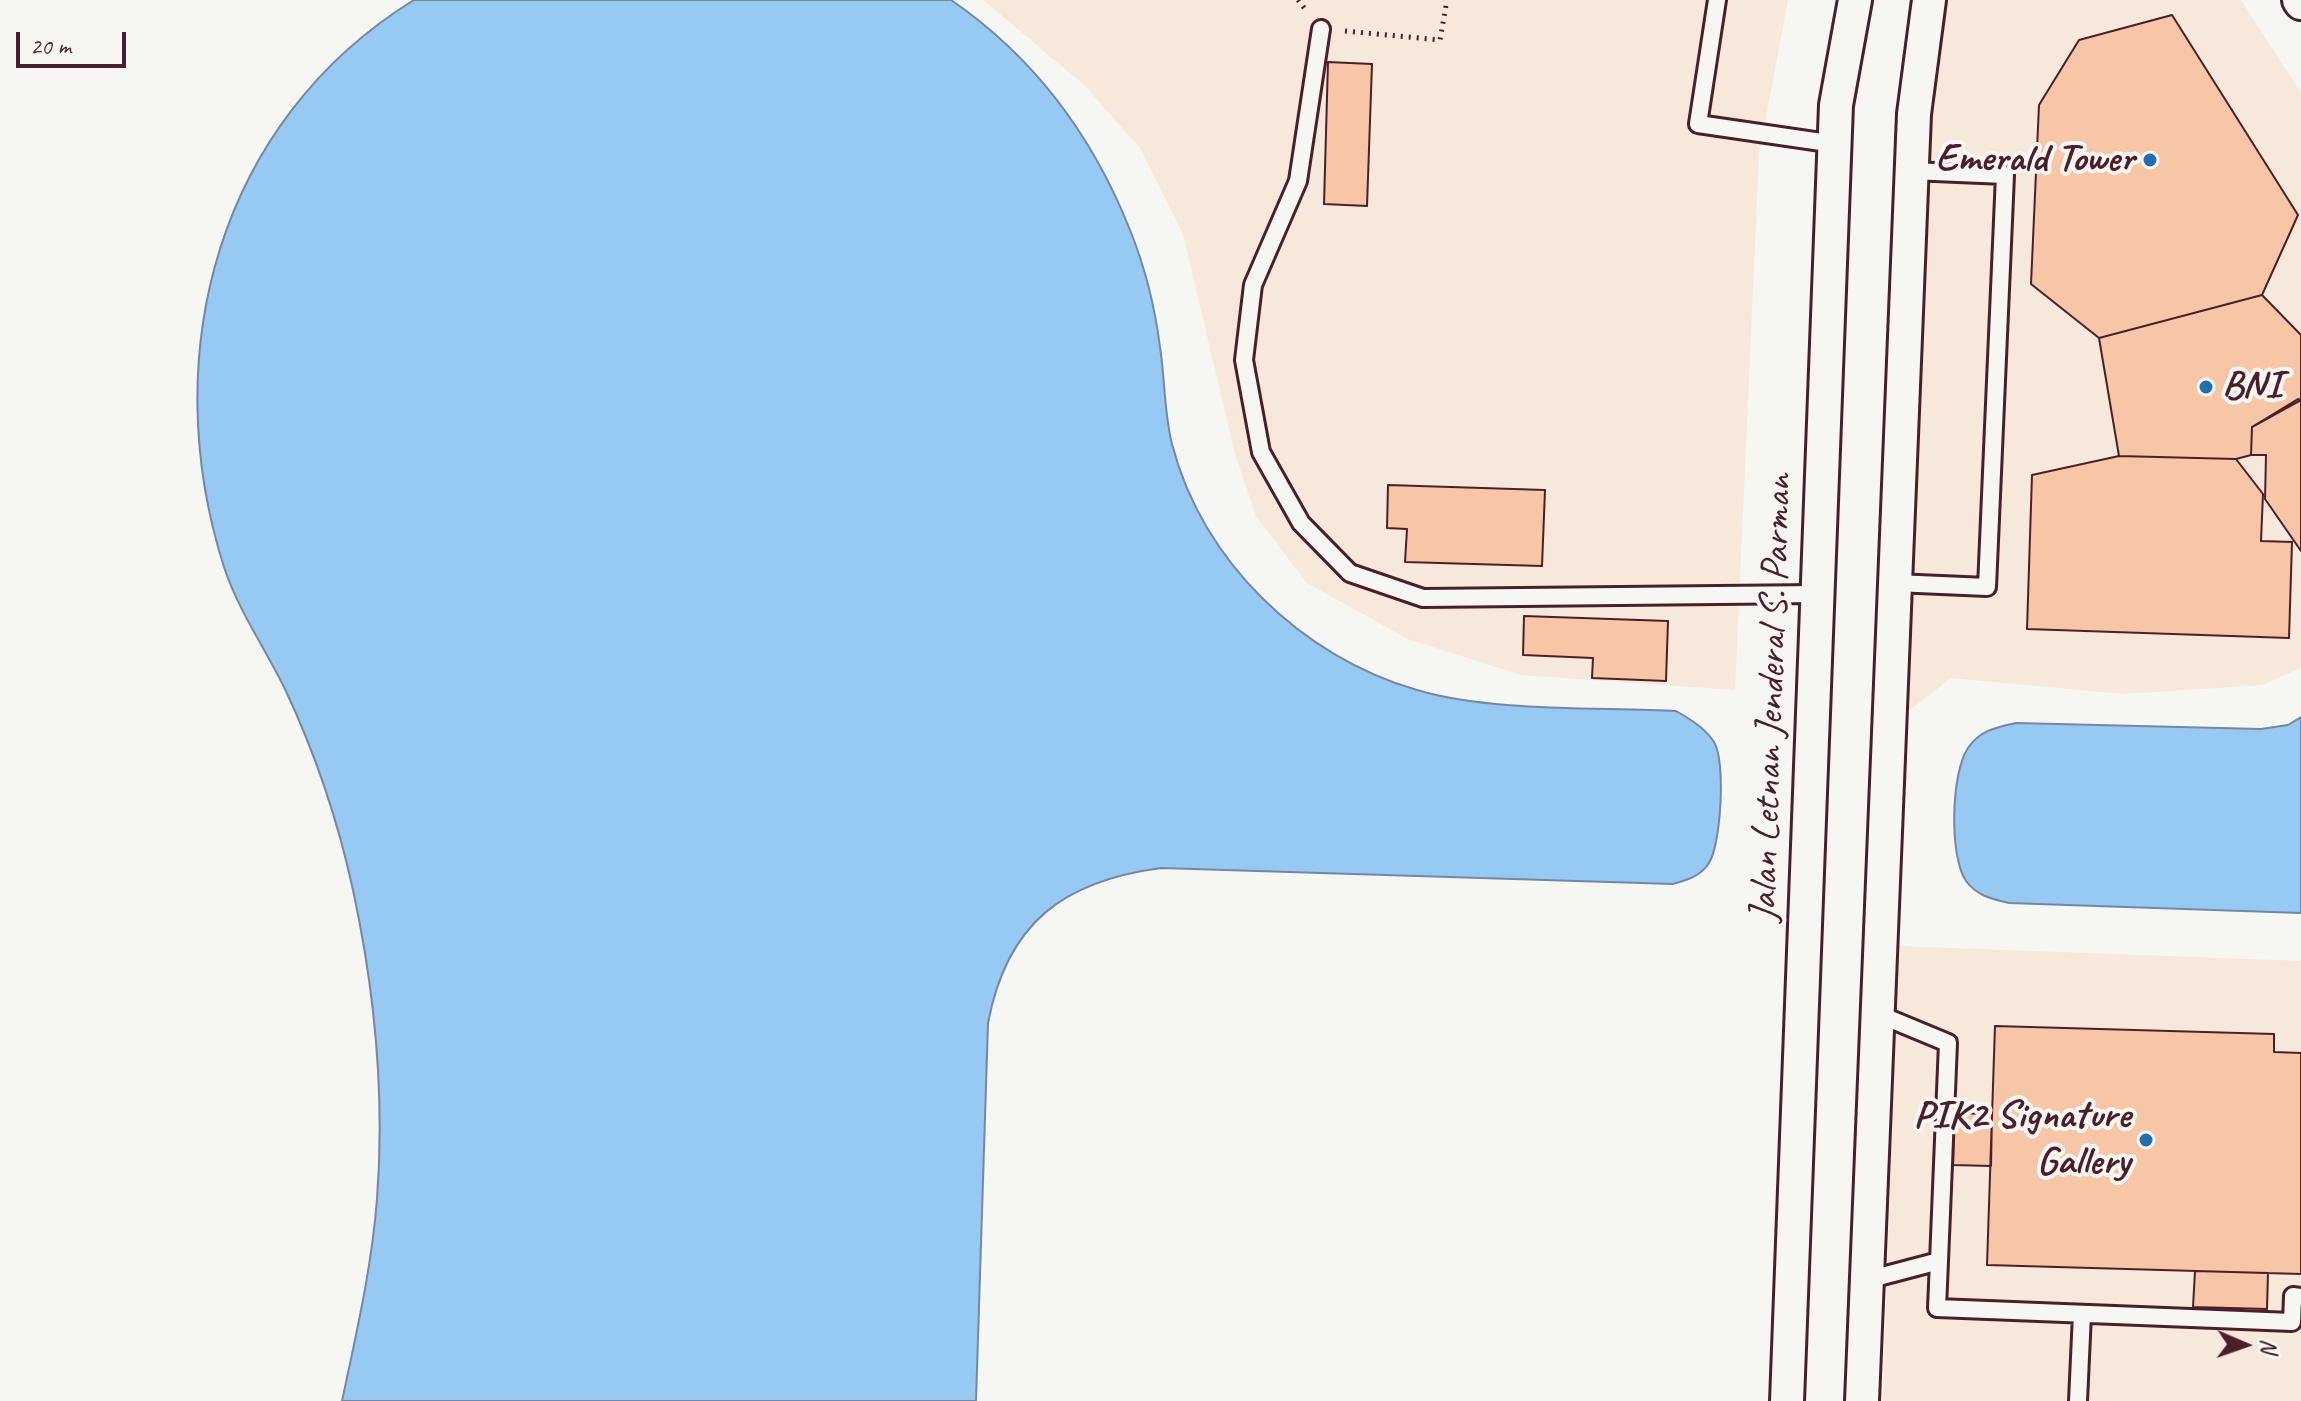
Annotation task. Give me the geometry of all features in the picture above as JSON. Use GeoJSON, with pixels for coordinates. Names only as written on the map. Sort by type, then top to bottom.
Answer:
{"type":"FeatureCollection","features":[{"type":"Feature","properties":{"kind":"street","name":"Jalan Letnan Jenderal S. Parman"},"geometry":{"type":"LineString","coordinates":[[1787,1401],[1836,105],[1855,0]]}},
{"type":"Feature","properties":{"kind":"street"},"geometry":{"type":"LineString","coordinates":[[1862,1401],[1911,171],[1914,114],[1929,0]]}},
{"type":"Feature","properties":{"kind":"lane"},"geometry":{"type":"LineString","coordinates":[[1717,0],[1698,124],[1835,144]]}},
{"type":"Feature","properties":{"kind":"lane"},"geometry":{"type":"LineString","coordinates":[[1321,29],[1298,181],[1253,285],[1244,360],[1261,452],[1301,523],[1350,573],[1423,598],[1817,594]]}},
{"type":"Feature","properties":{"kind":"lane"},"geometry":{"type":"LineString","coordinates":[[1895,583],[1987,587],[2005,175],[1911,171]]}},
{"type":"Feature","properties":{"kind":"lane"},"geometry":{"type":"LineString","coordinates":[[1878,1014],[1948,1043],[1937,1308],[2292,1322],[2293,1296],[2301,1297]]}},
{"type":"Feature","properties":{"kind":"lane"},"geometry":{"type":"LineString","coordinates":[[1867,1280],[1939,1261]]}},
{"type":"Feature","properties":{"kind":"lane"},"geometry":{"type":"LineString","coordinates":[[2078,1401],[2082,1314]]}},
{"type":"Feature","properties":{"kind":"path"},"geometry":{"type":"LineString","coordinates":[[1321,29],[1440,40],[1447,0]]}},
{"type":"Feature","properties":{"kind":"shaded area"},"geometry":{"type":"Polygon","coordinates":[[[983,0],[1788,0],[1759,154],[1735,690],[1521,675],[1408,639],[1307,583],[1256,516],[1235,454],[1183,234],[1140,148],[1083,84],[983,0]]]}},
{"type":"Feature","properties":{"kind":"shaded area"},"geometry":{"type":"Polygon","coordinates":[[[1946,0],[2241,0],[2301,93],[2301,668],[2262,685],[2123,694],[1951,678],[1906,713],[1934,70],[1946,0]]]}},
{"type":"Feature","properties":{"kind":"shaded area"},"geometry":{"type":"Polygon","coordinates":[[[1898,946],[2301,961],[2301,1401],[1883,1401],[1898,946]]]}},
{"type":"Feature","properties":{"kind":"water"},"geometry":{"type":"Polygon","coordinates":[[[414,0],[951,0],[981,22],[1034,73],[1079,131],[1115,196],[1135,244],[1152,303],[1172,444],[1186,487],[1232,565],[1297,629],[1334,654],[1375,675],[1417,690],[1477,702],[1676,711],[1687,717],[1710,737],[1718,752],[1721,784],[1719,821],[1709,863],[1698,874],[1673,884],[1161,868],[1126,874],[1068,896],[1025,933],[1009,958],[988,1023],[976,1401],[342,1401],[367,1275],[377,1199],[379,1082],[367,967],[347,864],[316,763],[285,689],[244,614],[224,567],[205,486],[197,406],[203,326],[220,249],[250,176],[292,110],[347,50],[414,0]]]}},
{"type":"Feature","properties":{"kind":"water"},"geometry":{"type":"Polygon","coordinates":[[[2301,717],[2301,913],[2009,903],[1980,893],[1966,881],[1957,853],[1955,794],[1962,760],[1968,748],[1989,730],[2016,723],[2261,729],[2288,725],[2301,717]]]}},
{"type":"Feature","properties":{"kind":"building","name":"Emerald Tower"},"geometry":{"type":"Polygon","coordinates":[[[2172,15],[2298,215],[2262,295],[2099,338],[2031,284],[2039,105],[2079,40],[2172,15]]]}},
{"type":"Feature","properties":{"kind":"building"},"geometry":{"type":"Polygon","coordinates":[[[1328,62],[1372,64],[1367,206],[1324,204],[1328,62]]]}},
{"type":"Feature","properties":{"kind":"building"},"geometry":{"type":"Polygon","coordinates":[[[2262,295],[2301,335],[2301,400],[2252,427],[2251,455],[2236,459],[2119,456],[2099,338],[2262,295]]]}},
{"type":"Feature","properties":{"kind":"building"},"geometry":{"type":"Polygon","coordinates":[[[2301,400],[2301,551],[2265,499],[2266,455],[2251,455],[2252,427],[2301,400]]]}},
{"type":"Feature","properties":{"kind":"building"},"geometry":{"type":"Polygon","coordinates":[[[2119,456],[2236,459],[2263,494],[2261,541],[2292,542],[2289,638],[2027,629],[2032,475],[2119,456]]]}},
{"type":"Feature","properties":{"kind":"building"},"geometry":{"type":"Polygon","coordinates":[[[1388,485],[1545,490],[1542,566],[1405,562],[1407,529],[1387,528],[1388,485]]]}},
{"type":"Feature","properties":{"kind":"building"},"geometry":{"type":"Polygon","coordinates":[[[1524,616],[1668,621],[1666,681],[1592,678],[1593,658],[1523,655],[1524,616]]]}},
{"type":"Feature","properties":{"kind":"building","name":"PIK2 Signature Gallery"},"geometry":{"type":"Polygon","coordinates":[[[1995,1026],[2274,1034],[2274,1052],[2301,1053],[2301,1274],[1987,1265],[1995,1026]]]}},
{"type":"Feature","properties":{"kind":"building"},"geometry":{"type":"Polygon","coordinates":[[[1954,1113],[1992,1114],[1991,1166],[1953,1165],[1954,1113]]]}},
{"type":"Feature","properties":{"kind":"building"},"geometry":{"type":"Polygon","coordinates":[[[2195,1271],[2268,1273],[2267,1309],[2193,1307],[2195,1271]]]}},
{"type":"Feature","properties":{"kind":"place","name":"Emerald Tower"},"geometry":{"type":"Point","coordinates":[2150,160]}},
{"type":"Feature","properties":{"kind":"place","name":"BNI"},"geometry":{"type":"Point","coordinates":[2206,387]}},
{"type":"Feature","properties":{"kind":"place","name":"PIK2 Signature Gallery"},"geometry":{"type":"Point","coordinates":[2146,1140]}}]}
